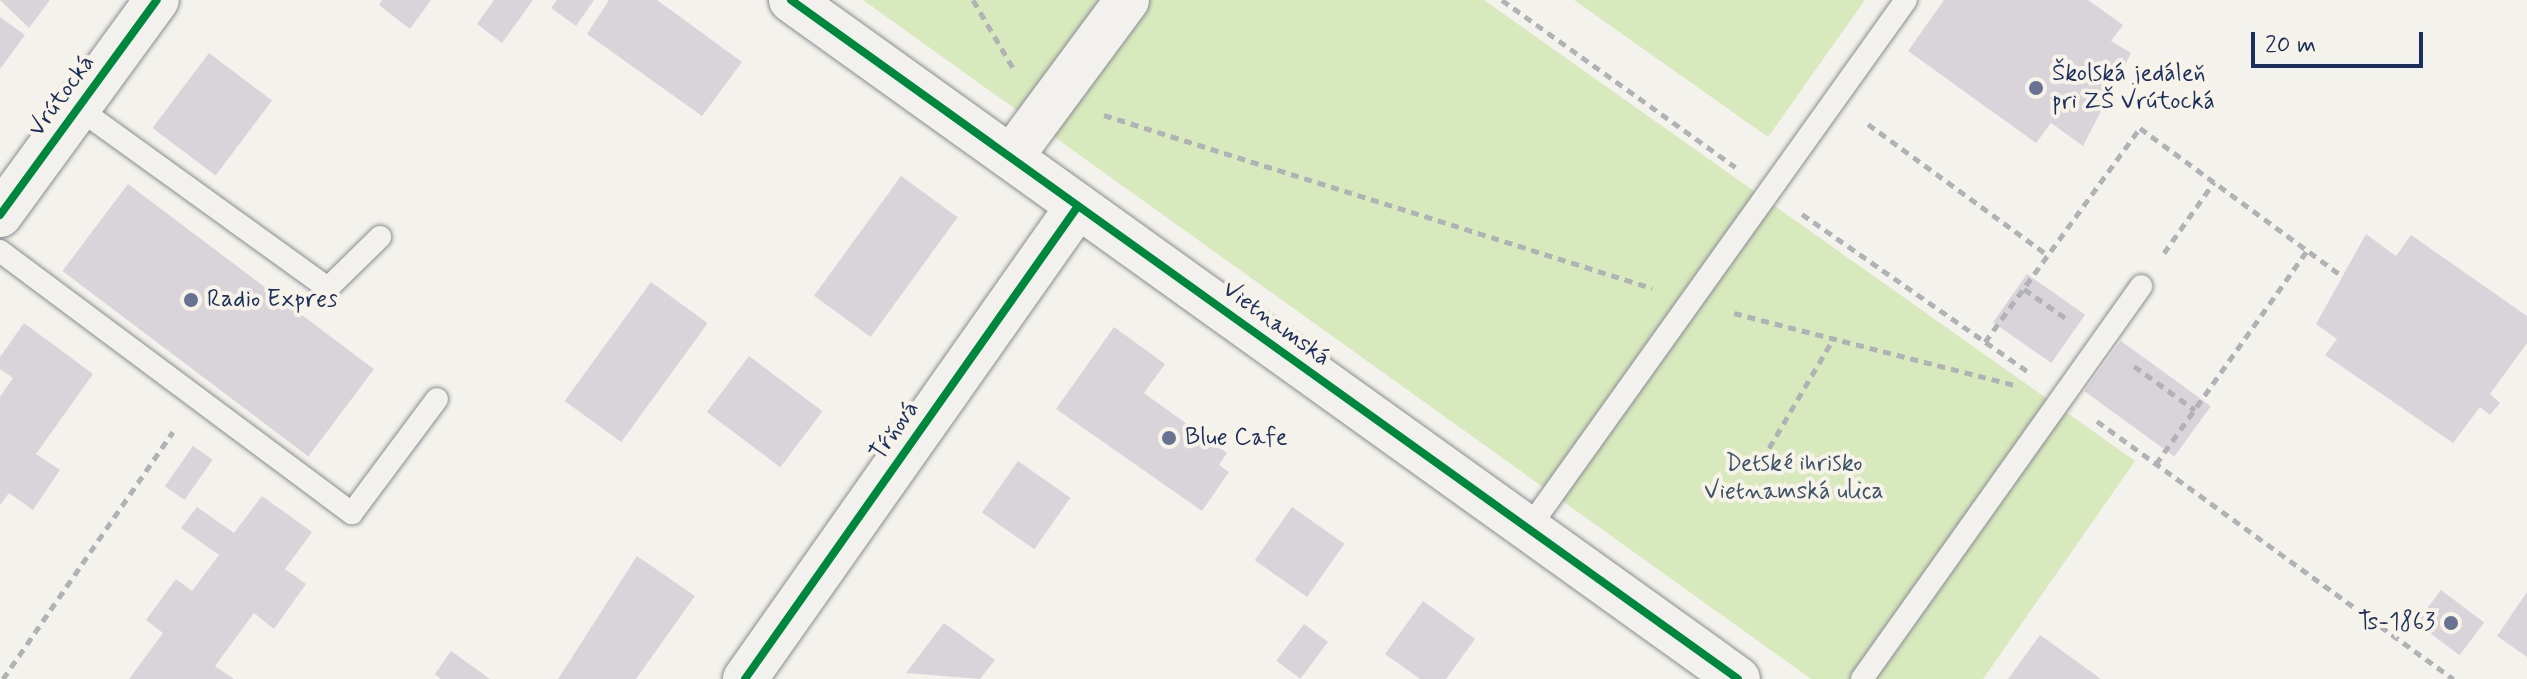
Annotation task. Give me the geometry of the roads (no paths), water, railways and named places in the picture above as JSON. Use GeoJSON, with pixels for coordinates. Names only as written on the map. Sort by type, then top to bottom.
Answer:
{"type":"FeatureCollection","features":[{"type":"Feature","properties":{"kind":"street","name":"Vrútocká"},"geometry":{"type":"LineString","coordinates":[[0,215],[157,0]]}},
{"type":"Feature","properties":{"kind":"street","name":"Vietnamská"},"geometry":{"type":"LineString","coordinates":[[791,0],[1738,679]]}},
{"type":"Feature","properties":{"kind":"street"},"geometry":{"type":"LineString","coordinates":[[1011,157],[1127,0]]}},
{"type":"Feature","properties":{"kind":"street","name":"Tŕňová"},"geometry":{"type":"LineString","coordinates":[[745,679],[1078,206]]}},
{"type":"Feature","properties":{"kind":"lane"},"geometry":{"type":"LineString","coordinates":[[1528,529],[1906,0]]}},
{"type":"Feature","properties":{"kind":"lane"},"geometry":{"type":"LineString","coordinates":[[78,108],[328,288],[380,237]]}},
{"type":"Feature","properties":{"kind":"lane"},"geometry":{"type":"LineString","coordinates":[[0,251],[352,513],[437,399]]}},
{"type":"Feature","properties":{"kind":"lane"},"geometry":{"type":"LineString","coordinates":[[1862,679],[2141,286]]}},
{"type":"Feature","properties":{"kind":"place","name":"Školská jedáleň pri ZŠ Vrútocká"},"geometry":{"type":"Point","coordinates":[2036,88]}},
{"type":"Feature","properties":{"kind":"place","name":"Radio Expres"},"geometry":{"type":"Point","coordinates":[191,300]}},
{"type":"Feature","properties":{"kind":"place","name":"Blue Cafe"},"geometry":{"type":"Point","coordinates":[1169,438]}},
{"type":"Feature","properties":{"kind":"place","name":"Ts-1863"},"geometry":{"type":"Point","coordinates":[2451,623]}},
{"type":"Feature","properties":{"kind":"park label","name":"Detské ihrisko Vietnamská ulica"},"geometry":{"type":"Point","coordinates":[1794,478]}}]}
